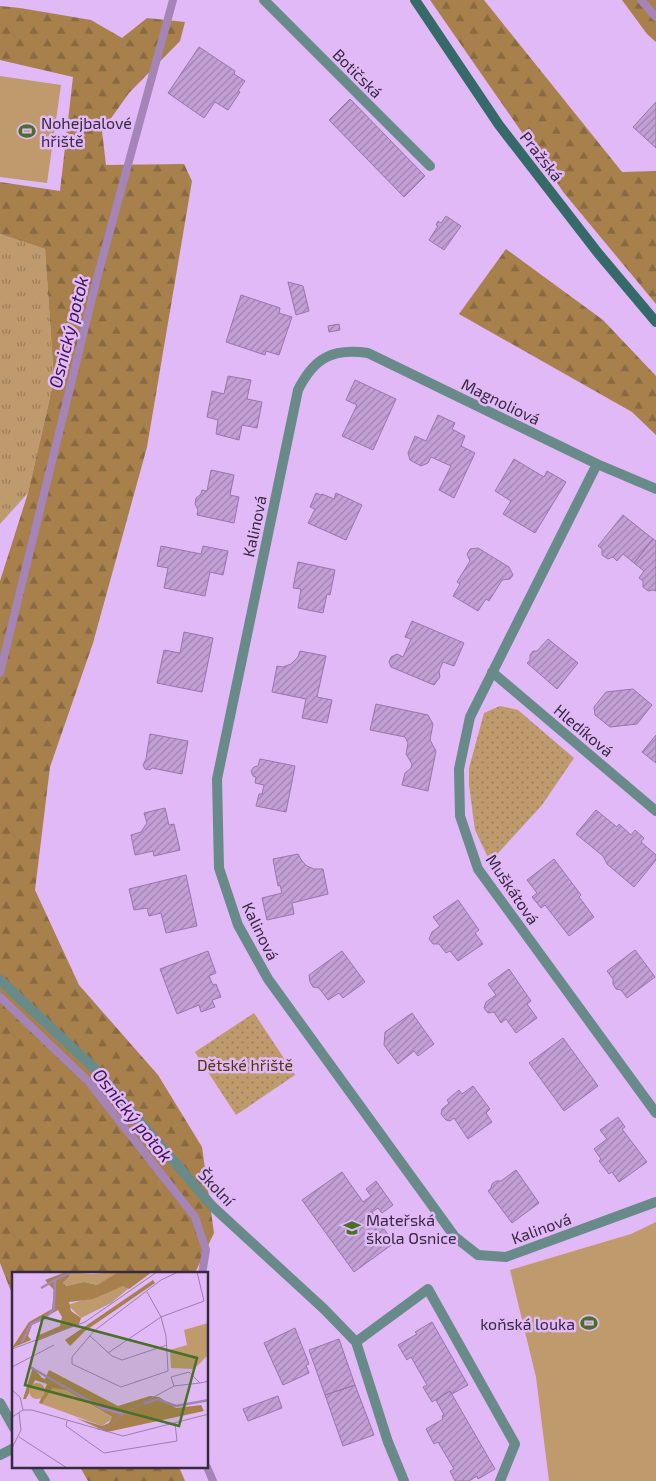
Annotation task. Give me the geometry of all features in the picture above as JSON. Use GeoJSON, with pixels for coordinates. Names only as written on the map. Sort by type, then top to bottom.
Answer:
{"type":"FeatureCollection","features":[{"type":"Feature","properties":{"kind":"main road","name":"Pražská"},"geometry":{"type":"LineString","coordinates":[[415,0],[499,125],[598,253],[656,322]]}},
{"type":"Feature","properties":{"kind":"street","name":"Botičská"},"geometry":{"type":"LineString","coordinates":[[264,0],[430,166]]}},
{"type":"Feature","properties":{"kind":"street","name":"Magnoliová"},"geometry":{"type":"LineString","coordinates":[[331,355],[351,350],[368,353],[598,464],[656,489]]}},
{"type":"Feature","properties":{"kind":"street","name":"Kalinová"},"geometry":{"type":"LineString","coordinates":[[331,355],[314,365],[298,390],[217,779],[219,868],[238,925],[268,979],[455,1237],[478,1255],[506,1257],[656,1202]]}},
{"type":"Feature","properties":{"kind":"street","name":"Muškátová"},"geometry":{"type":"LineString","coordinates":[[598,464],[470,717],[459,768],[460,816],[478,870],[656,1113]]}},
{"type":"Feature","properties":{"kind":"street","name":"Hledíková"},"geometry":{"type":"LineString","coordinates":[[492,672],[656,811]]}},
{"type":"Feature","properties":{"kind":"street","name":"Školní"},"geometry":{"type":"LineString","coordinates":[[0,980],[14,991],[94,1068],[212,1206],[324,1309],[356,1342],[388,1442],[404,1481]]}},
{"type":"Feature","properties":{"kind":"street"},"geometry":{"type":"LineString","coordinates":[[356,1342],[428,1289],[515,1444],[500,1481]]}},
{"type":"Feature","properties":{"kind":"street"},"geometry":{"type":"LineString","coordinates":[[0,1403],[12,1424]]}},
{"type":"Feature","properties":{"kind":"street"},"geometry":{"type":"LineString","coordinates":[[0,1455],[12,1449]]}},
{"type":"Feature","properties":{"kind":"street"},"geometry":{"type":"LineString","coordinates":[[37,1468],[45,1481]]}},
{"type":"Feature","properties":{"kind":"green space"},"geometry":{"type":"Polygon","coordinates":[[[430,0],[484,0],[622,172],[656,171],[656,304],[564,193],[430,0]]]}},
{"type":"Feature","properties":{"kind":"green space"},"geometry":{"type":"Polygon","coordinates":[[[622,0],[656,0],[656,42],[647,34],[622,0]]]}},
{"type":"Feature","properties":{"kind":"green space"},"geometry":{"type":"Polygon","coordinates":[[[0,6],[91,20],[122,38],[147,18],[185,22],[180,41],[129,93],[102,131],[106,165],[184,164],[192,181],[147,447],[93,643],[50,767],[35,890],[79,985],[158,1075],[202,1147],[214,1233],[195,1272],[12,1272],[12,1294],[0,1263],[0,581],[28,493],[54,380],[45,249],[0,234],[0,182],[60,191],[73,77],[0,60],[0,6]]]}},
{"type":"Feature","properties":{"kind":"green space","name":"Nohejbalové hřiště"},"geometry":{"type":"Polygon","coordinates":[[[0,76],[61,85],[47,183],[0,177],[0,76]]]}},
{"type":"Feature","properties":{"kind":"green space"},"geometry":{"type":"Polygon","coordinates":[[[0,234],[45,249],[54,380],[28,493],[0,524],[0,234]]]}},
{"type":"Feature","properties":{"kind":"green space"},"geometry":{"type":"Polygon","coordinates":[[[506,249],[603,320],[656,376],[656,435],[632,412],[459,314],[506,249]]]}},
{"type":"Feature","properties":{"kind":"green space"},"geometry":{"type":"Polygon","coordinates":[[[500,706],[518,710],[574,758],[542,805],[490,862],[475,830],[469,785],[469,768],[484,713],[500,706]]]}},
{"type":"Feature","properties":{"kind":"green space","name":"Dětské hřiště"},"geometry":{"type":"Polygon","coordinates":[[[254,1013],[295,1075],[236,1115],[195,1052],[254,1013]]]}},
{"type":"Feature","properties":{"kind":"green space","name":"koňská louka"},"geometry":{"type":"Polygon","coordinates":[[[656,1222],[656,1481],[549,1481],[536,1377],[510,1270],[631,1234],[656,1222]]]}},
{"type":"Feature","properties":{"kind":"green space"},"geometry":{"type":"Polygon","coordinates":[[[81,1468],[179,1468],[185,1481],[88,1481],[81,1468]]]}},
{"type":"Feature","properties":{"kind":"building"},"geometry":{"type":"Polygon","coordinates":[[[199,47],[235,71],[234,74],[245,81],[228,110],[215,102],[204,118],[168,93],[199,47]]]}},
{"type":"Feature","properties":{"kind":"building"},"geometry":{"type":"Polygon","coordinates":[[[350,99],[425,176],[404,197],[329,120],[350,99]]]}},
{"type":"Feature","properties":{"kind":"building"},"geometry":{"type":"Polygon","coordinates":[[[656,102],[656,148],[633,127],[656,102]]]}},
{"type":"Feature","properties":{"kind":"building"},"geometry":{"type":"Polygon","coordinates":[[[446,216],[461,226],[444,250],[429,240],[438,226],[436,225],[438,221],[441,223],[446,216]]]}},
{"type":"Feature","properties":{"kind":"building"},"geometry":{"type":"Polygon","coordinates":[[[288,282],[303,286],[309,311],[296,315],[288,282]]]}},
{"type":"Feature","properties":{"kind":"building"},"geometry":{"type":"Polygon","coordinates":[[[241,295],[280,308],[279,313],[292,317],[279,355],[266,351],[265,355],[226,342],[241,295]]]}},
{"type":"Feature","properties":{"kind":"building"},"geometry":{"type":"Polygon","coordinates":[[[339,324],[340,330],[329,332],[328,326],[339,324]]]}},
{"type":"Feature","properties":{"kind":"building"},"geometry":{"type":"Polygon","coordinates":[[[228,376],[251,380],[247,399],[262,402],[257,428],[242,425],[239,440],[216,434],[218,420],[207,417],[212,391],[224,394],[228,376]]]}},
{"type":"Feature","properties":{"kind":"building"},"geometry":{"type":"Polygon","coordinates":[[[355,380],[396,399],[373,450],[342,436],[357,405],[346,400],[355,380]]]}},
{"type":"Feature","properties":{"kind":"building"},"geometry":{"type":"Polygon","coordinates":[[[438,415],[455,423],[452,429],[465,436],[461,446],[475,453],[454,498],[439,490],[451,466],[431,457],[428,463],[421,466],[410,460],[408,453],[415,436],[426,441],[438,415]]]}},
{"type":"Feature","properties":{"kind":"building"},"geometry":{"type":"Polygon","coordinates":[[[514,459],[544,477],[547,471],[566,482],[535,533],[503,514],[511,501],[495,491],[514,459]]]}},
{"type":"Feature","properties":{"kind":"building"},"geometry":{"type":"Polygon","coordinates":[[[211,470],[234,475],[230,495],[239,497],[234,523],[197,515],[196,498],[201,494],[202,490],[207,491],[211,470]]]}},
{"type":"Feature","properties":{"kind":"building"},"geometry":{"type":"Polygon","coordinates":[[[316,493],[334,499],[336,493],[362,505],[346,540],[308,523],[315,509],[310,507],[316,493]]]}},
{"type":"Feature","properties":{"kind":"building"},"geometry":{"type":"Polygon","coordinates":[[[623,515],[653,539],[634,563],[623,554],[617,561],[613,557],[608,559],[602,555],[602,549],[598,546],[623,515]]]}},
{"type":"Feature","properties":{"kind":"building"},"geometry":{"type":"Polygon","coordinates":[[[653,539],[656,541],[656,591],[648,591],[643,587],[643,581],[639,578],[644,571],[634,563],[653,539]]]}},
{"type":"Feature","properties":{"kind":"building"},"geometry":{"type":"Polygon","coordinates":[[[161,546],[201,554],[203,546],[228,551],[223,575],[210,572],[205,596],[164,588],[168,568],[157,566],[161,546]]]}},
{"type":"Feature","properties":{"kind":"building"},"geometry":{"type":"Polygon","coordinates":[[[478,548],[509,567],[513,575],[510,579],[502,580],[489,601],[486,599],[478,611],[453,596],[460,584],[457,582],[470,561],[467,554],[470,549],[478,548]]]}},
{"type":"Feature","properties":{"kind":"building"},"geometry":{"type":"Polygon","coordinates":[[[298,562],[335,570],[330,595],[327,594],[323,613],[298,608],[301,589],[293,588],[298,562]]]}},
{"type":"Feature","properties":{"kind":"building"},"geometry":{"type":"Polygon","coordinates":[[[412,621],[464,643],[454,666],[443,662],[439,671],[440,677],[434,685],[391,667],[389,662],[391,657],[397,654],[403,657],[411,639],[405,637],[412,621]]]}},
{"type":"Feature","properties":{"kind":"building"},"geometry":{"type":"Polygon","coordinates":[[[184,632],[213,638],[202,692],[157,683],[164,650],[180,653],[184,632]]]}},
{"type":"Feature","properties":{"kind":"building"},"geometry":{"type":"Polygon","coordinates":[[[548,639],[578,663],[557,689],[527,663],[533,651],[537,651],[548,639]]]}},
{"type":"Feature","properties":{"kind":"building"},"geometry":{"type":"Polygon","coordinates":[[[300,651],[326,656],[317,697],[332,700],[327,723],[302,718],[306,699],[272,692],[277,666],[283,667],[291,664],[298,657],[300,651]]]}},
{"type":"Feature","properties":{"kind":"building"},"geometry":{"type":"Polygon","coordinates":[[[633,689],[652,705],[637,724],[610,727],[595,715],[594,707],[606,692],[633,689]]]}},
{"type":"Feature","properties":{"kind":"building"},"geometry":{"type":"Polygon","coordinates":[[[376,704],[428,715],[433,724],[430,740],[436,751],[428,791],[402,785],[405,773],[411,768],[412,764],[406,754],[408,743],[405,737],[370,730],[376,704]]]}},
{"type":"Feature","properties":{"kind":"building"},"geometry":{"type":"Polygon","coordinates":[[[150,734],[188,741],[182,774],[152,768],[150,770],[145,769],[143,765],[146,759],[150,734]]]}},
{"type":"Feature","properties":{"kind":"building"},"geometry":{"type":"Polygon","coordinates":[[[656,735],[656,763],[642,752],[656,735]]]}},
{"type":"Feature","properties":{"kind":"building"},"geometry":{"type":"Polygon","coordinates":[[[260,759],[295,766],[286,812],[256,806],[264,785],[255,783],[256,777],[253,776],[251,771],[254,767],[258,766],[260,759]]]}},
{"type":"Feature","properties":{"kind":"building"},"geometry":{"type":"Polygon","coordinates":[[[165,808],[169,825],[174,824],[180,850],[154,856],[153,851],[135,855],[131,835],[141,832],[147,823],[144,813],[165,808]]]}},
{"type":"Feature","properties":{"kind":"building"},"geometry":{"type":"Polygon","coordinates":[[[596,810],[617,827],[619,824],[631,835],[635,830],[644,838],[641,842],[656,855],[656,860],[634,887],[607,864],[603,856],[576,834],[596,810]]]}},
{"type":"Feature","properties":{"kind":"building"},"geometry":{"type":"Polygon","coordinates":[[[298,854],[307,866],[314,869],[323,869],[328,894],[292,903],[294,914],[267,920],[262,898],[282,893],[280,885],[278,886],[273,859],[298,854]]]}},
{"type":"Feature","properties":{"kind":"building"},"geometry":{"type":"Polygon","coordinates":[[[554,859],[581,895],[579,897],[594,917],[569,936],[545,905],[541,908],[532,897],[537,893],[527,880],[554,859]]]}},
{"type":"Feature","properties":{"kind":"building"},"geometry":{"type":"Polygon","coordinates":[[[186,875],[197,926],[166,933],[161,913],[149,916],[147,908],[134,910],[129,889],[186,875]]]}},
{"type":"Feature","properties":{"kind":"building"},"geometry":{"type":"Polygon","coordinates":[[[458,900],[479,930],[475,933],[483,944],[458,961],[450,951],[446,953],[439,944],[433,944],[429,939],[432,932],[440,926],[433,917],[458,900]]]}},
{"type":"Feature","properties":{"kind":"building"},"geometry":{"type":"Polygon","coordinates":[[[635,950],[655,977],[627,998],[621,990],[616,989],[613,979],[607,971],[635,950]]]}},
{"type":"Feature","properties":{"kind":"building"},"geometry":{"type":"Polygon","coordinates":[[[208,951],[216,973],[209,976],[213,985],[216,984],[221,997],[212,1000],[215,1007],[201,1012],[199,1005],[177,1014],[160,969],[208,951]]]}},
{"type":"Feature","properties":{"kind":"building"},"geometry":{"type":"Polygon","coordinates":[[[342,951],[365,982],[343,998],[339,993],[328,1000],[319,988],[313,987],[309,975],[342,951]]]}},
{"type":"Feature","properties":{"kind":"building"},"geometry":{"type":"Polygon","coordinates":[[[509,969],[531,1001],[527,1004],[537,1018],[516,1033],[506,1019],[501,1023],[494,1012],[488,1013],[484,1008],[486,1002],[496,995],[488,984],[509,969]]]}},
{"type":"Feature","properties":{"kind":"building"},"geometry":{"type":"Polygon","coordinates":[[[412,1013],[434,1044],[418,1056],[414,1051],[398,1064],[384,1045],[385,1032],[412,1013]]]}},
{"type":"Feature","properties":{"kind":"building"},"geometry":{"type":"Polygon","coordinates":[[[563,1038],[598,1086],[564,1111],[529,1063],[563,1038]]]}},
{"type":"Feature","properties":{"kind":"building"},"geometry":{"type":"Polygon","coordinates":[[[473,1086],[490,1109],[486,1113],[492,1122],[468,1139],[454,1118],[450,1121],[446,1120],[441,1114],[442,1109],[449,1103],[447,1100],[459,1090],[462,1094],[473,1086]]]}},
{"type":"Feature","properties":{"kind":"building"},"geometry":{"type":"Polygon","coordinates":[[[618,1117],[625,1127],[622,1129],[647,1162],[619,1182],[612,1172],[609,1174],[599,1161],[601,1159],[594,1149],[607,1139],[600,1130],[618,1117]]]}},
{"type":"Feature","properties":{"kind":"building"},"geometry":{"type":"Polygon","coordinates":[[[516,1170],[539,1203],[512,1223],[488,1191],[496,1181],[501,1181],[516,1170]]]}},
{"type":"Feature","properties":{"kind":"building","name":"Mateřská škola Osnice"},"geometry":{"type":"Polygon","coordinates":[[[342,1172],[363,1202],[371,1196],[366,1189],[376,1181],[393,1205],[382,1213],[378,1208],[372,1212],[394,1243],[354,1272],[302,1200],[342,1172]]]}},
{"type":"Feature","properties":{"kind":"building"},"geometry":{"type":"Polygon","coordinates":[[[432,1322],[468,1385],[452,1394],[450,1391],[432,1402],[423,1387],[427,1385],[411,1357],[407,1360],[398,1345],[417,1334],[415,1332],[432,1322]]]}},
{"type":"Feature","properties":{"kind":"building"},"geometry":{"type":"Polygon","coordinates":[[[295,1328],[309,1364],[306,1365],[309,1373],[283,1385],[264,1343],[295,1328]]]}},
{"type":"Feature","properties":{"kind":"building"},"geometry":{"type":"Polygon","coordinates":[[[339,1339],[355,1385],[325,1395],[309,1350],[339,1339]]]}},
{"type":"Feature","properties":{"kind":"building"},"geometry":{"type":"Polygon","coordinates":[[[355,1385],[374,1435],[343,1446],[325,1395],[355,1385]]]}},
{"type":"Feature","properties":{"kind":"building"},"geometry":{"type":"Polygon","coordinates":[[[450,1391],[495,1469],[478,1479],[477,1476],[469,1481],[455,1481],[450,1471],[454,1469],[438,1442],[434,1444],[426,1429],[443,1419],[442,1416],[444,1415],[436,1400],[450,1391]]]}},
{"type":"Feature","properties":{"kind":"building"},"geometry":{"type":"Polygon","coordinates":[[[278,1396],[282,1408],[248,1421],[243,1409],[278,1396]]]}},
{"type":"Feature","properties":{"kind":"waterway","name":"Osnický potok"},"geometry":{"type":"LineString","coordinates":[[0,673],[96,282],[173,0]]}},
{"type":"Feature","properties":{"kind":"waterway"},"geometry":{"type":"LineString","coordinates":[[641,0],[656,17]]}},
{"type":"Feature","properties":{"kind":"waterway","name":"Osnický potok"},"geometry":{"type":"LineString","coordinates":[[0,997],[88,1081],[195,1217],[206,1250],[202,1272]]}},
{"type":"Feature","properties":{"kind":"waterway","name":"Osnický potok"},"geometry":{"type":"LineString","coordinates":[[207,1468],[213,1481]]}},
{"type":"Feature","properties":{"kind":"place","name":"Nohejbalové hřiště"},"geometry":{"type":"Point","coordinates":[27,131]}},
{"type":"Feature","properties":{"kind":"place","name":"Mateřská škola Osnice"},"geometry":{"type":"Point","coordinates":[352,1228]}},
{"type":"Feature","properties":{"kind":"place","name":"koňská louka"},"geometry":{"type":"Point","coordinates":[589,1323]}}]}
